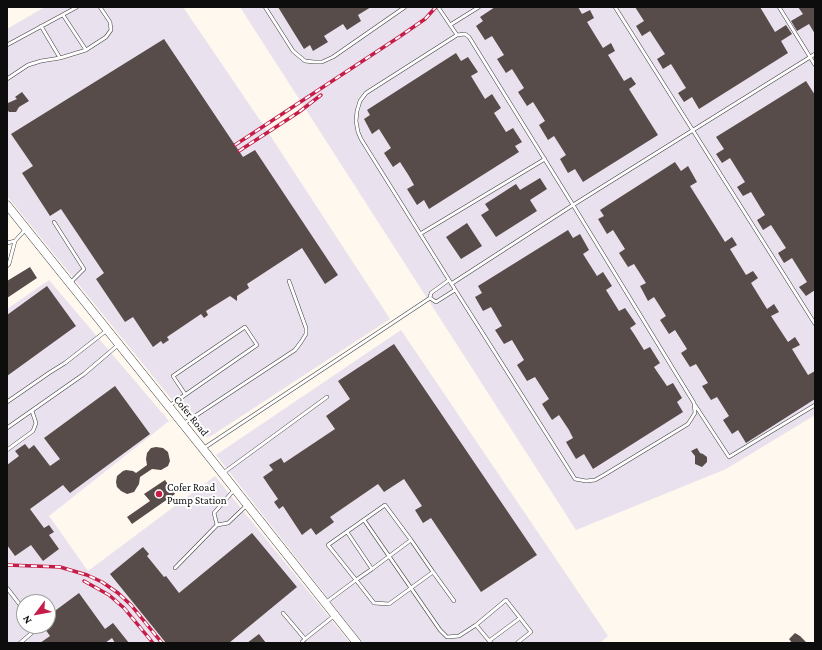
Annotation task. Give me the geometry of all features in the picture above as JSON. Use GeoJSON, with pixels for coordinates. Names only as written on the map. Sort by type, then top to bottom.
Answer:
{"type":"FeatureCollection","features":[{"type":"Feature","properties":{"kind":"street","name":"Cofer Road"},"geometry":{"type":"LineString","coordinates":[[7,205],[223,473],[357,643]]}},
{"type":"Feature","properties":{"kind":"lane"},"geometry":{"type":"LineString","coordinates":[[7,45],[77,7]]}},
{"type":"Feature","properties":{"kind":"lane"},"geometry":{"type":"LineString","coordinates":[[7,79],[28,65],[60,58],[86,50],[106,37],[111,30],[110,22],[100,7]]}},
{"type":"Feature","properties":{"kind":"lane"},"geometry":{"type":"LineString","coordinates":[[265,7],[293,51],[305,61],[314,62],[322,62],[333,57],[405,7]]}},
{"type":"Feature","properties":{"kind":"lane"},"geometry":{"type":"LineString","coordinates":[[438,7],[457,35]]}},
{"type":"Feature","properties":{"kind":"lane"},"geometry":{"type":"LineString","coordinates":[[450,25],[479,7]]}},
{"type":"Feature","properties":{"kind":"lane"},"geometry":{"type":"LineString","coordinates":[[615,7],[815,324]]}},
{"type":"Feature","properties":{"kind":"lane"},"geometry":{"type":"LineString","coordinates":[[779,7],[815,65]]}},
{"type":"Feature","properties":{"kind":"lane"},"geometry":{"type":"LineString","coordinates":[[63,15],[86,50]]}},
{"type":"Feature","properties":{"kind":"lane"},"geometry":{"type":"LineString","coordinates":[[41,26],[60,58]]}},
{"type":"Feature","properties":{"kind":"lane"},"geometry":{"type":"LineString","coordinates":[[694,403],[695,414],[688,424],[595,480],[586,481],[575,479],[361,139],[356,121],[357,111],[360,101],[366,93],[457,35],[465,34],[469,37],[694,403],[729,457],[815,405]]}},
{"type":"Feature","properties":{"kind":"lane"},"geometry":{"type":"LineString","coordinates":[[451,284],[573,205],[815,54]]}},
{"type":"Feature","properties":{"kind":"lane"},"geometry":{"type":"LineString","coordinates":[[420,234],[545,159]]}},
{"type":"Feature","properties":{"kind":"lane"},"geometry":{"type":"LineString","coordinates":[[54,222],[84,269],[70,283]]}},
{"type":"Feature","properties":{"kind":"lane"},"geometry":{"type":"LineString","coordinates":[[7,266],[9,264],[15,241],[26,229]]}},
{"type":"Feature","properties":{"kind":"lane"},"geometry":{"type":"LineString","coordinates":[[7,243],[15,241]]}},
{"type":"Feature","properties":{"kind":"lane"},"geometry":{"type":"LineString","coordinates":[[203,449],[430,298],[431,292],[449,280]]}},
{"type":"Feature","properties":{"kind":"lane"},"geometry":{"type":"LineString","coordinates":[[183,424],[295,350],[301,342],[306,334],[306,328],[290,281]]}},
{"type":"Feature","properties":{"kind":"lane"},"geometry":{"type":"LineString","coordinates":[[430,298],[436,302],[455,290]]}},
{"type":"Feature","properties":{"kind":"lane"},"geometry":{"type":"LineString","coordinates":[[169,406],[256,345],[245,327],[173,376],[186,394]]}},
{"type":"Feature","properties":{"kind":"lane"},"geometry":{"type":"LineString","coordinates":[[7,402],[66,363],[108,330]]}},
{"type":"Feature","properties":{"kind":"lane"},"geometry":{"type":"LineString","coordinates":[[7,428],[84,374],[119,344]]}},
{"type":"Feature","properties":{"kind":"lane"},"geometry":{"type":"LineString","coordinates":[[223,473],[327,397]]}},
{"type":"Feature","properties":{"kind":"lane"},"geometry":{"type":"LineString","coordinates":[[7,450],[33,431],[36,423],[32,410]]}},
{"type":"Feature","properties":{"kind":"lane"},"geometry":{"type":"LineString","coordinates":[[217,525],[214,512],[235,489]]}},
{"type":"Feature","properties":{"kind":"lane"},"geometry":{"type":"LineString","coordinates":[[175,568],[217,525],[228,523],[247,504]]}},
{"type":"Feature","properties":{"kind":"lane"},"geometry":{"type":"LineString","coordinates":[[434,572],[389,604],[374,603],[328,545],[385,505],[411,540],[434,572],[454,601]]}},
{"type":"Feature","properties":{"kind":"lane"},"geometry":{"type":"LineString","coordinates":[[364,520],[388,557],[440,630],[447,637],[459,636],[476,625],[506,600],[531,632],[517,643]]}},
{"type":"Feature","properties":{"kind":"lane"},"geometry":{"type":"LineString","coordinates":[[347,532],[372,569]]}},
{"type":"Feature","properties":{"kind":"lane"},"geometry":{"type":"LineString","coordinates":[[325,603],[411,540]]}},
{"type":"Feature","properties":{"kind":"lane"},"geometry":{"type":"LineString","coordinates":[[7,588],[16,600]]}},
{"type":"Feature","properties":{"kind":"lane"},"geometry":{"type":"LineString","coordinates":[[283,613],[305,639]]}},
{"type":"Feature","properties":{"kind":"lane"},"geometry":{"type":"LineString","coordinates":[[303,643],[302,642],[305,639],[335,615]]}},
{"type":"Feature","properties":{"kind":"lane"},"geometry":{"type":"LineString","coordinates":[[476,625],[490,642],[520,618]]}},
{"type":"Feature","properties":{"kind":"lane"},"geometry":{"type":"LineString","coordinates":[[20,643],[30,634]]}},
{"type":"Feature","properties":{"kind":"shaded area"},"geometry":{"type":"Polygon","coordinates":[[[45,7],[183,7],[266,129],[390,319],[211,436],[203,438],[7,196],[7,29],[45,7]]]}},
{"type":"Feature","properties":{"kind":"shaded area"},"geometry":{"type":"Polygon","coordinates":[[[240,7],[815,7],[815,415],[726,469],[576,530],[240,7]]]}},
{"type":"Feature","properties":{"kind":"shaded area"},"geometry":{"type":"Polygon","coordinates":[[[49,280],[169,421],[49,516],[88,571],[215,476],[350,643],[7,643],[7,309],[49,280]]]}},
{"type":"Feature","properties":{"kind":"shaded area"},"geometry":{"type":"Polygon","coordinates":[[[401,330],[608,636],[600,643],[363,643],[216,455],[401,330]]]}},
{"type":"Feature","properties":{"kind":"building"},"geometry":{"type":"Polygon","coordinates":[[[278,7],[371,7],[358,15],[361,21],[347,30],[343,24],[324,36],[328,42],[313,51],[310,45],[304,49],[278,7]]]}},
{"type":"Feature","properties":{"kind":"building"},"geometry":{"type":"Polygon","coordinates":[[[495,7],[578,7],[582,14],[590,10],[594,18],[587,22],[603,48],[611,43],[615,51],[608,55],[624,81],[631,77],[636,84],[629,89],[658,135],[583,182],[575,169],[568,173],[560,159],[566,155],[554,136],[548,140],[539,125],[545,121],[533,102],[527,106],[518,92],[524,88],[512,69],[506,73],[497,59],[504,55],[492,36],[485,40],[476,26],[483,21],[480,17],[495,7]]]}},
{"type":"Feature","properties":{"kind":"building"},"geometry":{"type":"Polygon","coordinates":[[[635,7],[760,7],[775,32],[786,25],[792,34],[781,41],[788,53],[699,109],[692,97],[684,102],[678,93],[686,88],[671,64],[663,69],[657,59],[665,54],[650,31],[642,36],[636,26],[644,21],[635,7]]]}},
{"type":"Feature","properties":{"kind":"building"},"geometry":{"type":"Polygon","coordinates":[[[798,7],[815,7],[815,34],[809,24],[797,31],[791,21],[803,14],[798,7]]]}},
{"type":"Feature","properties":{"kind":"building"},"geometry":{"type":"Polygon","coordinates":[[[164,39],[243,157],[255,150],[338,275],[325,284],[302,248],[247,284],[249,288],[237,296],[237,301],[230,296],[206,311],[208,315],[204,318],[201,314],[167,337],[169,340],[163,344],[161,341],[153,347],[133,317],[125,322],[96,279],[104,273],[61,209],[50,216],[22,173],[33,166],[11,134],[164,39]]]}},
{"type":"Feature","properties":{"kind":"building"},"geometry":{"type":"Polygon","coordinates":[[[456,53],[461,61],[468,57],[478,72],[471,76],[485,99],[492,94],[501,108],[494,113],[506,132],[513,128],[522,142],[515,146],[519,152],[429,209],[424,200],[417,205],[407,189],[414,185],[409,176],[400,162],[393,167],[384,153],[391,148],[379,129],[372,134],[364,119],[370,115],[367,110],[456,53]]]}},
{"type":"Feature","properties":{"kind":"building"},"geometry":{"type":"Polygon","coordinates":[[[806,81],[815,95],[815,290],[806,296],[799,287],[807,282],[792,258],[784,263],[778,253],[786,248],[771,225],[763,230],[757,220],[765,215],[751,192],[743,196],[737,187],[745,182],[730,158],[722,163],[716,154],[724,149],[716,137],[806,81]]]}},
{"type":"Feature","properties":{"kind":"building"},"geometry":{"type":"Polygon","coordinates":[[[22,92],[29,101],[19,107],[16,112],[9,112],[7,109],[8,103],[17,99],[15,97],[22,92]]]}},
{"type":"Feature","properties":{"kind":"building"},"geometry":{"type":"Polygon","coordinates":[[[675,162],[681,171],[688,166],[697,182],[690,186],[725,242],[732,237],[737,245],[730,249],[746,275],[753,271],[758,278],[751,283],[767,309],[774,304],[779,312],[771,316],[788,342],[795,337],[800,345],[792,349],[808,375],[815,371],[815,399],[746,443],[738,430],[732,434],[723,420],[729,416],[717,397],[711,400],[702,386],[708,383],[696,364],[690,367],[681,353],[687,349],[675,330],[669,334],[660,320],[666,316],[654,297],[648,301],[640,286],[646,283],[634,264],[628,267],[619,253],[625,249],[613,230],[607,234],[598,219],[604,216],[600,210],[675,162]]]}},
{"type":"Feature","properties":{"kind":"building"},"geometry":{"type":"Polygon","coordinates":[[[540,178],[547,189],[530,200],[537,211],[496,237],[481,215],[489,210],[485,204],[516,184],[520,190],[540,178]]]}},
{"type":"Feature","properties":{"kind":"building"},"geometry":{"type":"Polygon","coordinates":[[[467,223],[482,246],[461,259],[446,237],[467,223]]]}},
{"type":"Feature","properties":{"kind":"building"},"geometry":{"type":"Polygon","coordinates":[[[568,230],[573,238],[580,234],[589,250],[583,254],[597,276],[603,272],[612,286],[606,290],[619,311],[625,308],[636,324],[630,328],[644,350],[650,347],[660,363],[654,367],[667,386],[673,383],[682,398],[677,402],[683,412],[593,469],[584,454],[576,459],[566,442],[573,438],[569,430],[559,415],[552,420],[542,404],[549,399],[535,377],[527,381],[517,365],[524,360],[512,340],[504,344],[495,330],[502,326],[491,307],[483,311],[475,297],[482,293],[478,286],[568,230]]]}},
{"type":"Feature","properties":{"kind":"building"},"geometry":{"type":"Polygon","coordinates":[[[30,267],[37,278],[7,298],[7,281],[30,267]]]}},
{"type":"Feature","properties":{"kind":"building"},"geometry":{"type":"Polygon","coordinates":[[[47,286],[76,326],[7,376],[7,315],[47,286]]]}},
{"type":"Feature","properties":{"kind":"building"},"geometry":{"type":"Polygon","coordinates":[[[394,344],[537,555],[481,592],[431,518],[423,523],[415,510],[422,506],[404,479],[384,492],[378,484],[330,517],[334,522],[316,535],[311,528],[302,535],[283,506],[279,509],[274,502],[278,499],[263,477],[273,470],[269,465],[281,458],[284,463],[335,429],[326,416],[350,399],[338,381],[394,344]]]}},
{"type":"Feature","properties":{"kind":"building"},"geometry":{"type":"Polygon","coordinates":[[[115,386],[150,434],[70,493],[63,485],[30,509],[44,528],[49,525],[54,532],[49,535],[59,549],[43,561],[31,545],[15,556],[7,545],[7,465],[19,456],[15,451],[25,444],[29,449],[34,445],[50,466],[60,459],[44,438],[115,386]]]}},
{"type":"Feature","properties":{"kind":"building"},"geometry":{"type":"Polygon","coordinates":[[[151,448],[163,448],[168,452],[170,461],[168,466],[161,470],[152,469],[140,477],[139,484],[134,492],[127,494],[121,491],[117,487],[117,476],[126,470],[136,473],[147,465],[147,453],[151,448]]]}},
{"type":"Feature","properties":{"kind":"building"},"geometry":{"type":"Polygon","coordinates":[[[697,448],[700,453],[707,457],[707,462],[702,467],[695,464],[695,456],[691,451],[697,448]]]}},
{"type":"Feature","properties":{"kind":"building","name":"Cofer Road Pump Station"},"geometry":{"type":"Polygon","coordinates":[[[165,480],[175,494],[132,524],[127,517],[150,501],[144,494],[165,480]]]}},
{"type":"Feature","properties":{"kind":"building"},"geometry":{"type":"Polygon","coordinates":[[[252,533],[297,587],[229,643],[166,643],[110,574],[143,547],[149,554],[147,556],[164,577],[166,576],[179,593],[252,533]]]}},
{"type":"Feature","properties":{"kind":"building"},"geometry":{"type":"Polygon","coordinates":[[[79,593],[105,629],[113,623],[129,643],[115,643],[112,638],[105,643],[40,643],[50,636],[49,634],[56,634],[56,610],[79,593]]]}},
{"type":"Feature","properties":{"kind":"building"},"geometry":{"type":"Polygon","coordinates":[[[795,633],[807,643],[792,643],[789,639],[795,633]]]}},
{"type":"Feature","properties":{"kind":"building"},"geometry":{"type":"Polygon","coordinates":[[[259,634],[266,643],[247,643],[259,634]]]}},
{"type":"Feature","properties":{"kind":"railway"},"geometry":{"type":"LineString","coordinates":[[235,145],[399,37],[425,19],[436,7]]}},
{"type":"Feature","properties":{"kind":"railway"},"geometry":{"type":"LineString","coordinates":[[239,151],[299,112],[321,95]]}},
{"type":"Feature","properties":{"kind":"railway"},"geometry":{"type":"LineString","coordinates":[[7,565],[60,567],[87,575],[102,582],[118,593],[131,605],[162,643]]}},
{"type":"Feature","properties":{"kind":"railway"},"geometry":{"type":"LineString","coordinates":[[84,581],[109,595],[124,608],[153,643]]}},
{"type":"Feature","properties":{"kind":"place","name":"Cofer Road Pump Station"},"geometry":{"type":"Point","coordinates":[159,494]}}]}
